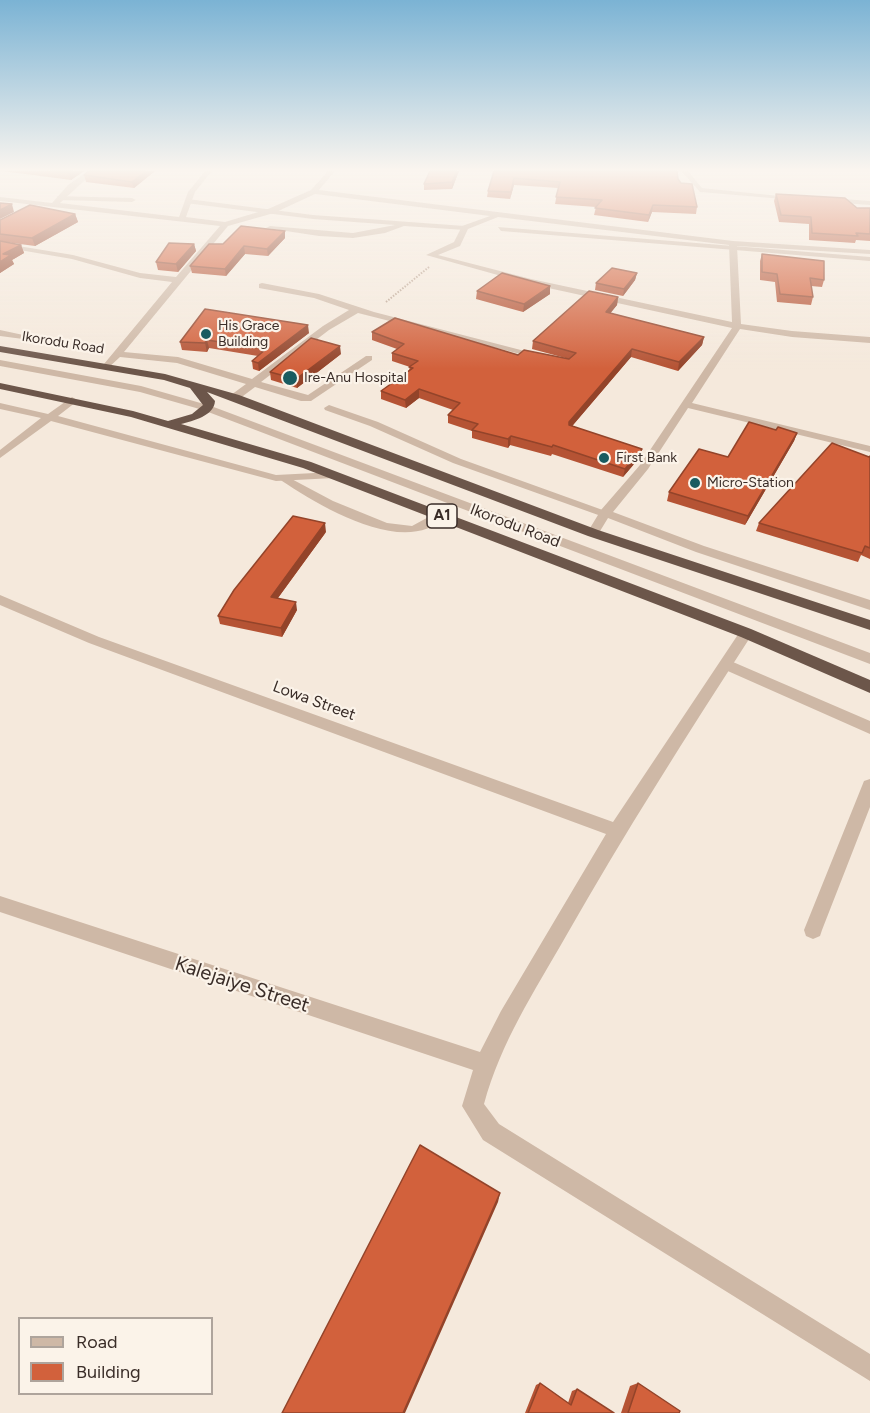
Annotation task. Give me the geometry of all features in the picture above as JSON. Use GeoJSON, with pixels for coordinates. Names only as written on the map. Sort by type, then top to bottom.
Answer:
{"type":"FeatureCollection","features":[{"type":"Feature","properties":{"kind":"highway","name":"Ikorodu Road"},"geometry":{"type":"LineString","coordinates":[[0,349],[107,366],[235,397],[593,533],[870,625]]}},
{"type":"Feature","properties":{"kind":"highway","name":"Ikorodu Road"},"geometry":{"type":"LineString","coordinates":[[0,386],[72,400],[171,424],[334,475],[746,633],[870,687]]}},
{"type":"Feature","properties":{"kind":"highway"},"geometry":{"type":"LineString","coordinates":[[171,424],[196,416],[207,408],[209,401],[194,386]]}},
{"type":"Feature","properties":{"kind":"street"},"geometry":{"type":"LineString","coordinates":[[107,366],[214,237]]}},
{"type":"Feature","properties":{"kind":"street"},"geometry":{"type":"LineString","coordinates":[[461,237],[457,244],[430,255],[441,260],[736,327],[870,340]]}},
{"type":"Feature","properties":{"kind":"street"},"geometry":{"type":"LineString","coordinates":[[609,237],[870,259]]}},
{"type":"Feature","properties":{"kind":"street"},"geometry":{"type":"LineString","coordinates":[[665,237],[733,246],[870,252]]}},
{"type":"Feature","properties":{"kind":"street"},"geometry":{"type":"LineString","coordinates":[[3,245],[73,258],[140,275],[177,280]]}},
{"type":"Feature","properties":{"kind":"street"},"geometry":{"type":"LineString","coordinates":[[593,533],[605,513],[644,467],[736,327],[733,246]]}},
{"type":"Feature","properties":{"kind":"street"},"geometry":{"type":"LineString","coordinates":[[262,286],[291,290],[371,314],[549,360]]}},
{"type":"Feature","properties":{"kind":"street"},"geometry":{"type":"LineString","coordinates":[[235,397],[357,309]]}},
{"type":"Feature","properties":{"kind":"street"},"geometry":{"type":"LineString","coordinates":[[0,333],[23,336]]}},
{"type":"Feature","properties":{"kind":"street"},"geometry":{"type":"LineString","coordinates":[[119,354],[178,360],[305,399],[311,398],[369,358]]}},
{"type":"Feature","properties":{"kind":"street"},"geometry":{"type":"LineString","coordinates":[[0,363],[141,389],[207,408],[870,659]]}},
{"type":"Feature","properties":{"kind":"street"},"geometry":{"type":"LineString","coordinates":[[0,455],[72,400]]}},
{"type":"Feature","properties":{"kind":"street"},"geometry":{"type":"LineString","coordinates":[[685,404],[870,449]]}},
{"type":"Feature","properties":{"kind":"street"},"geometry":{"type":"LineString","coordinates":[[0,406],[51,417],[286,479],[310,495],[349,512],[400,529],[416,529],[440,516]]}},
{"type":"Feature","properties":{"kind":"street"},"geometry":{"type":"LineString","coordinates":[[329,408],[374,424],[457,461],[700,549],[870,605]]}},
{"type":"Feature","properties":{"kind":"street"},"geometry":{"type":"LineString","coordinates":[[286,479],[334,475]]}},
{"type":"Feature","properties":{"kind":"street","name":"Lowa Street"},"geometry":{"type":"LineString","coordinates":[[0,600],[94,640],[617,831]]}},
{"type":"Feature","properties":{"kind":"street"},"geometry":{"type":"LineString","coordinates":[[746,633],[617,831],[508,1018],[484,1064],[473,1106],[492,1132],[870,1368]]}},
{"type":"Feature","properties":{"kind":"street"},"geometry":{"type":"LineString","coordinates":[[726,664],[870,728]]}},
{"type":"Feature","properties":{"kind":"street"},"geometry":{"type":"LineString","coordinates":[[813,930],[870,786]]}},
{"type":"Feature","properties":{"kind":"street","name":"Kalejaiye Street"},"geometry":{"type":"LineString","coordinates":[[0,904],[484,1064]]}},
{"type":"Feature","properties":{"kind":"path"},"geometry":{"type":"LineString","coordinates":[[371,314],[441,260]]}},
{"type":"Feature","properties":{"kind":"building"},"geometry":{"type":"Polygon","coordinates":[[[230,237],[279,237],[267,249],[244,246],[225,269],[190,266],[209,244],[223,244],[230,237]]]}},
{"type":"Feature","properties":{"kind":"building"},"geometry":{"type":"Polygon","coordinates":[[[0,241],[21,245],[3,254],[11,255],[0,262],[0,241]]]}},
{"type":"Feature","properties":{"kind":"building"},"geometry":{"type":"Polygon","coordinates":[[[169,243],[194,244],[176,264],[156,262],[169,243]]]}},
{"type":"Feature","properties":{"kind":"building"},"geometry":{"type":"Polygon","coordinates":[[[762,254],[824,261],[824,280],[810,278],[813,297],[780,294],[777,274],[762,272],[762,254]]]}},
{"type":"Feature","properties":{"kind":"building"},"geometry":{"type":"Polygon","coordinates":[[[612,268],[637,273],[624,289],[596,283],[612,268]]]}},
{"type":"Feature","properties":{"kind":"building"},"geometry":{"type":"Polygon","coordinates":[[[502,273],[550,286],[524,304],[477,291],[502,273]]]}},
{"type":"Feature","properties":{"kind":"building"},"geometry":{"type":"Polygon","coordinates":[[[589,291],[618,297],[606,312],[704,337],[679,362],[632,349],[569,422],[569,425],[642,449],[625,469],[553,445],[552,447],[511,436],[508,439],[472,430],[478,424],[448,415],[460,403],[419,389],[405,400],[381,391],[413,368],[409,367],[418,361],[392,353],[404,344],[372,332],[395,318],[518,355],[524,350],[569,359],[576,353],[533,341],[589,291]]]}},
{"type":"Feature","properties":{"kind":"building"},"geometry":{"type":"Polygon","coordinates":[[[205,309],[308,325],[258,363],[252,361],[266,349],[207,340],[205,343],[180,342],[205,309]]]}},
{"type":"Feature","properties":{"kind":"building"},"geometry":{"type":"Polygon","coordinates":[[[311,338],[340,346],[296,379],[270,372],[311,338]]]}},
{"type":"Feature","properties":{"kind":"building"},"geometry":{"type":"Polygon","coordinates":[[[749,422],[797,433],[748,516],[669,492],[699,449],[728,457],[749,422]]]}},
{"type":"Feature","properties":{"kind":"building"},"geometry":{"type":"Polygon","coordinates":[[[832,443],[870,456],[870,548],[865,546],[862,553],[759,523],[832,443]]]}},
{"type":"Feature","properties":{"kind":"building"},"geometry":{"type":"Polygon","coordinates":[[[293,516],[325,523],[271,597],[296,602],[281,628],[218,616],[234,590],[293,516]]]}},
{"type":"Feature","properties":{"kind":"building"},"geometry":{"type":"Polygon","coordinates":[[[420,1145],[500,1193],[403,1413],[282,1413],[420,1145]]]}},
{"type":"Feature","properties":{"kind":"building"},"geometry":{"type":"Polygon","coordinates":[[[540,1383],[571,1405],[577,1389],[614,1413],[528,1413],[540,1383]]]}},
{"type":"Feature","properties":{"kind":"building"},"geometry":{"type":"Polygon","coordinates":[[[638,1383],[680,1411],[679,1413],[628,1413],[638,1383]]]}},
{"type":"Feature","properties":{"kind":"place","name":"His Grace Building"},"geometry":{"type":"Point","coordinates":[206,334]}},
{"type":"Feature","properties":{"kind":"place","name":"Ire-Anu Hospital"},"geometry":{"type":"Point","coordinates":[290,378]}},
{"type":"Feature","properties":{"kind":"place","name":"First Bank"},"geometry":{"type":"Point","coordinates":[604,458]}},
{"type":"Feature","properties":{"kind":"place","name":"Micro-Station"},"geometry":{"type":"Point","coordinates":[695,483]}}]}
